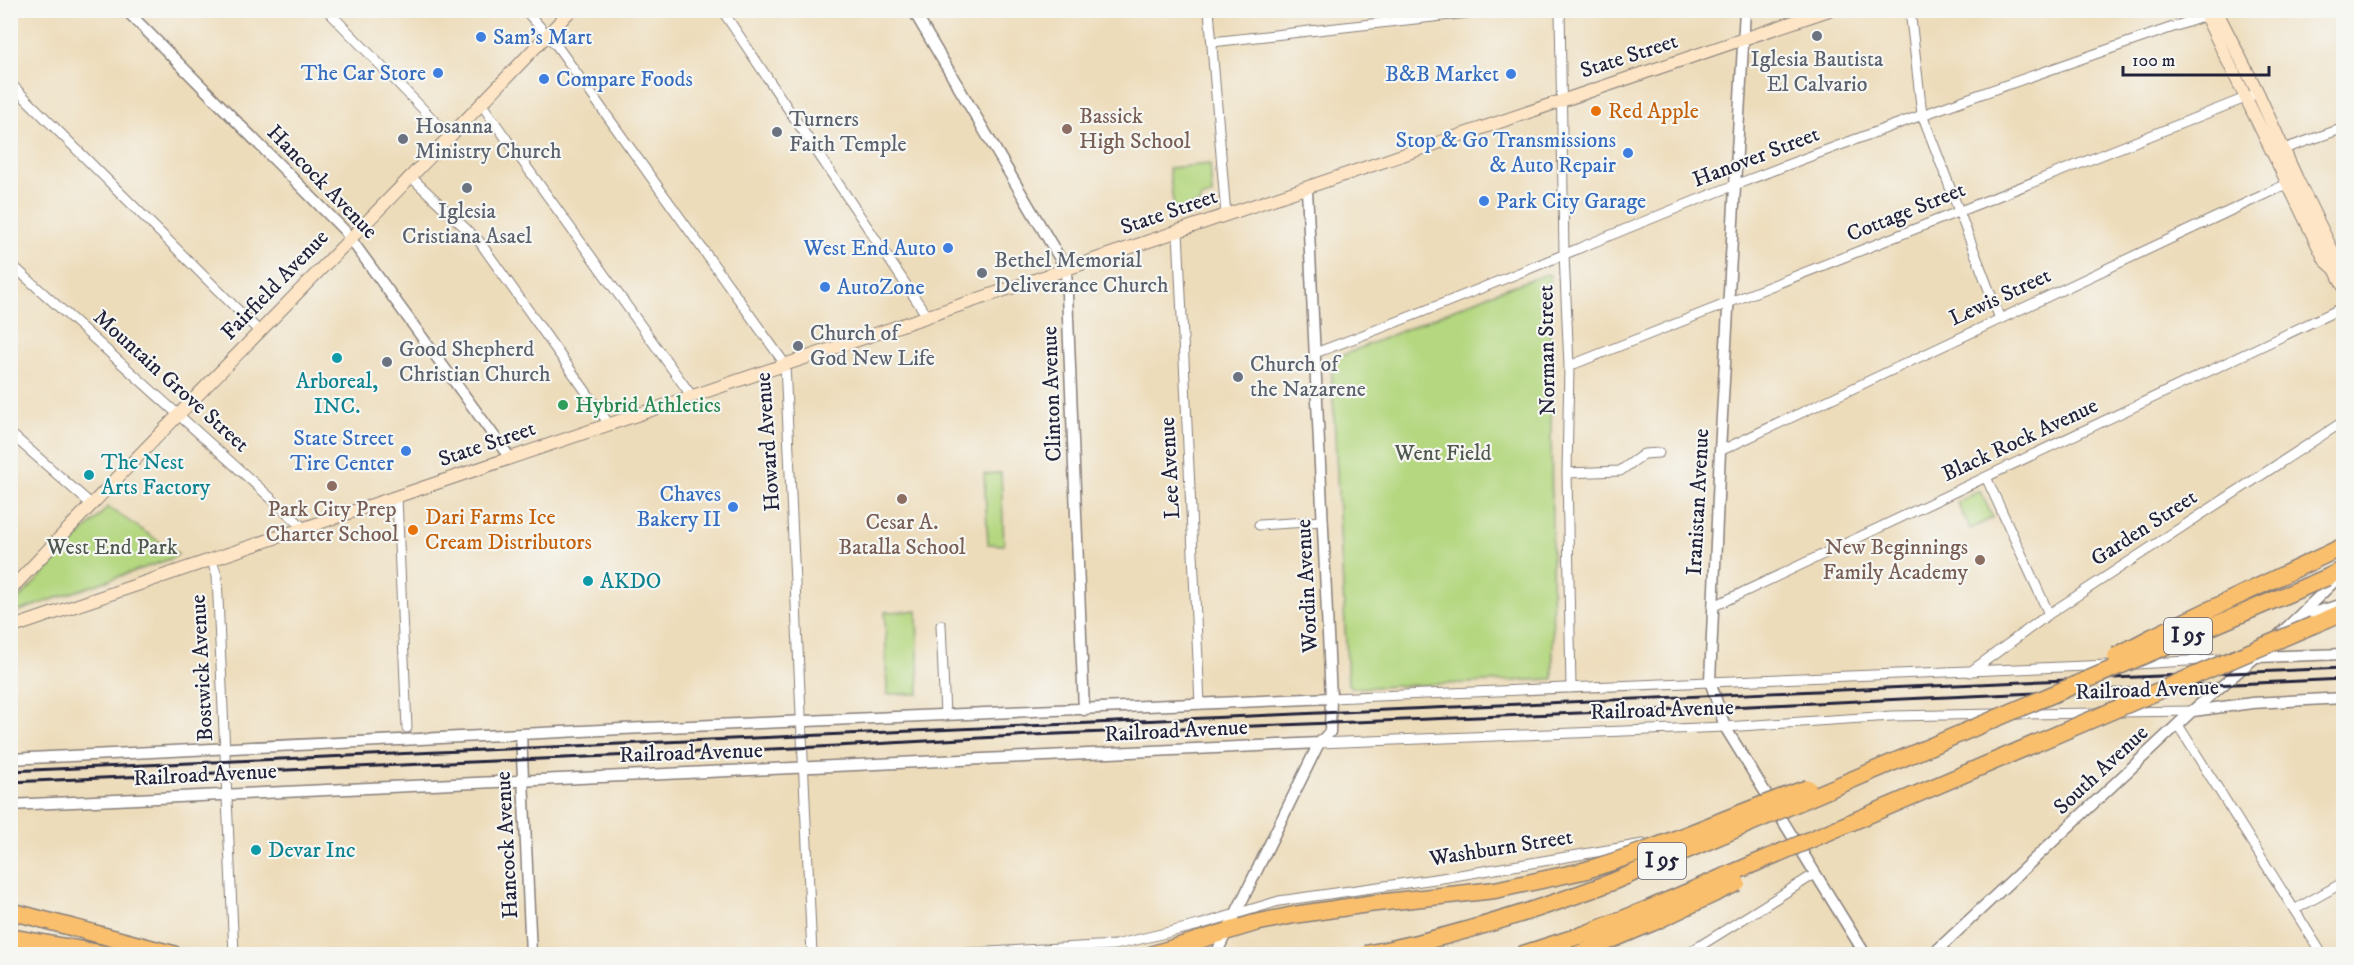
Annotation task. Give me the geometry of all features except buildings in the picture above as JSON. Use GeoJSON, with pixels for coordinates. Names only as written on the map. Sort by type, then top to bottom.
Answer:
{"type":"FeatureCollection","features":[{"type":"Feature","properties":{"kind":"highway"},"geometry":{"type":"LineString","coordinates":[[2048,695],[2152,637],[2343,546]]}},
{"type":"Feature","properties":{"kind":"highway","name":"I 95"},"geometry":{"type":"LineString","coordinates":[[1366,954],[1480,927],[1591,890],[2340,572]]}},
{"type":"Feature","properties":{"kind":"highway"},"geometry":{"type":"LineString","coordinates":[[2306,621],[2343,615]]}},
{"type":"Feature","properties":{"kind":"highway","name":"I 95"},"geometry":{"type":"LineString","coordinates":[[1523,954],[1585,934],[1648,909],[1904,800],[2306,621]]}},
{"type":"Feature","properties":{"kind":"highway"},"geometry":{"type":"LineString","coordinates":[[1153,954],[1226,932],[1306,913],[1495,890],[1583,871],[1640,854],[1765,803],[1948,739]]}},
{"type":"Feature","properties":{"kind":"highway"},"geometry":{"type":"LineString","coordinates":[[1578,954],[1654,922],[1904,800]]}},
{"type":"Feature","properties":{"kind":"highway"},"geometry":{"type":"LineString","coordinates":[[10,911],[173,954]]}},
{"type":"Feature","properties":{"kind":"highway"},"geometry":{"type":"LineString","coordinates":[[10,937],[105,954]]}},
{"type":"Feature","properties":{"kind":"main road","name":"Fairfield Avenue"},"geometry":{"type":"LineString","coordinates":[[10,590],[178,413],[482,105],[571,10]]}},
{"type":"Feature","properties":{"kind":"main road","name":"State Street"},"geometry":{"type":"LineString","coordinates":[[10,628],[1829,10]]}},
{"type":"Feature","properties":{"kind":"main road"},"geometry":{"type":"LineString","coordinates":[[2210,12],[2252,95],[2325,260],[2339,268],[2343,287]]}},
{"type":"Feature","properties":{"kind":"street","name":"Hancock Avenue"},"geometry":{"type":"LineString","coordinates":[[126,10],[351,238],[510,458]]}},
{"type":"Feature","properties":{"kind":"street"},"geometry":{"type":"LineString","coordinates":[[327,10],[450,137]]}},
{"type":"Feature","properties":{"kind":"street","name":"Howard Avenue"},"geometry":{"type":"LineString","coordinates":[[525,10],[549,35],[785,364],[812,954]]}},
{"type":"Feature","properties":{"kind":"street"},"geometry":{"type":"LineString","coordinates":[[722,10],[927,316]]}},
{"type":"Feature","properties":{"kind":"street","name":"Clinton Avenue"},"geometry":{"type":"LineString","coordinates":[[913,10],[1066,269],[1084,710]]}},
{"type":"Feature","properties":{"kind":"street"},"geometry":{"type":"LineString","coordinates":[[1209,10],[1226,215]]}},
{"type":"Feature","properties":{"kind":"street"},"geometry":{"type":"LineString","coordinates":[[1212,42],[1496,10]]}},
{"type":"Feature","properties":{"kind":"street","name":"Norman Street"},"geometry":{"type":"LineString","coordinates":[[1560,10],[1564,255],[1569,366],[1567,473],[1571,688]]}},
{"type":"Feature","properties":{"kind":"street","name":"Iranistan Avenue"},"geometry":{"type":"LineString","coordinates":[[1745,10],[1720,451],[1710,681],[1725,727],[1865,954]]}},
{"type":"Feature","properties":{"kind":"street"},"geometry":{"type":"LineString","coordinates":[[1910,10],[1922,114],[2000,319]]}},
{"type":"Feature","properties":{"kind":"street","name":"Hanover Street"},"geometry":{"type":"LineString","coordinates":[[1316,353],[1386,327],[1736,185],[1922,114],[2210,12]]}},
{"type":"Feature","properties":{"kind":"street"},"geometry":{"type":"LineString","coordinates":[[10,83],[260,332]]}},
{"type":"Feature","properties":{"kind":"street","name":"Cottage Street"},"geometry":{"type":"LineString","coordinates":[[1569,366],[2252,95]]}},
{"type":"Feature","properties":{"kind":"street"},"geometry":{"type":"LineString","coordinates":[[482,105],[691,395]]}},
{"type":"Feature","properties":{"kind":"street"},"geometry":{"type":"LineString","coordinates":[[2277,151],[2343,128]]}},
{"type":"Feature","properties":{"kind":"street"},"geometry":{"type":"LineString","coordinates":[[411,177],[479,241],[609,424]]}},
{"type":"Feature","properties":{"kind":"street","name":"Lewis Street"},"geometry":{"type":"LineString","coordinates":[[1720,451],[2291,182]]}},
{"type":"Feature","properties":{"kind":"street","name":"Wordin Avenue"},"geometry":{"type":"LineString","coordinates":[[1216,954],[1318,743],[1330,732],[1331,698],[1307,189]]}},
{"type":"Feature","properties":{"kind":"street","name":"Lee Avenue"},"geometry":{"type":"LineString","coordinates":[[1178,231],[1200,704]]}},
{"type":"Feature","properties":{"kind":"street","name":"Mountain Grove Street"},"geometry":{"type":"LineString","coordinates":[[10,263],[304,528]]}},
{"type":"Feature","properties":{"kind":"street","name":"Black Rock Avenue"},"geometry":{"type":"LineString","coordinates":[[1712,607],[2343,307]]}},
{"type":"Feature","properties":{"kind":"street","name":"Garden Street"},"geometry":{"type":"LineString","coordinates":[[1970,672],[2049,614],[2343,421]]}},
{"type":"Feature","properties":{"kind":"street"},"geometry":{"type":"LineString","coordinates":[[10,433],[91,504]]}},
{"type":"Feature","properties":{"kind":"street"},"geometry":{"type":"LineString","coordinates":[[1567,473],[1620,471],[1644,454],[1659,453]]}},
{"type":"Feature","properties":{"kind":"street"},"geometry":{"type":"LineString","coordinates":[[1986,477],[2049,614]]}},
{"type":"Feature","properties":{"kind":"street"},"geometry":{"type":"LineString","coordinates":[[397,498],[407,728]]}},
{"type":"Feature","properties":{"kind":"street"},"geometry":{"type":"LineString","coordinates":[[1258,525],[1323,521]]}},
{"type":"Feature","properties":{"kind":"street","name":"Bostwick Avenue"},"geometry":{"type":"LineString","coordinates":[[212,561],[217,576],[235,954]]}},
{"type":"Feature","properties":{"kind":"street","name":"South Avenue"},"geometry":{"type":"LineString","coordinates":[[2306,621],[2340,572]]}},
{"type":"Feature","properties":{"kind":"street","name":"South Avenue"},"geometry":{"type":"LineString","coordinates":[[1933,954],[2192,711],[2256,657],[2306,621],[2343,604]]}},
{"type":"Feature","properties":{"kind":"street"},"geometry":{"type":"LineString","coordinates":[[941,625],[945,716]]}},
{"type":"Feature","properties":{"kind":"street","name":"Railroad Avenue"},"geometry":{"type":"LineString","coordinates":[[10,759],[522,734],[2343,654]]}},
{"type":"Feature","properties":{"kind":"street","name":"Railroad Avenue"},"geometry":{"type":"LineString","coordinates":[[10,805],[523,779],[1725,727],[1892,716],[2192,711],[2252,703],[2343,698]]}},
{"type":"Feature","properties":{"kind":"street"},"geometry":{"type":"LineString","coordinates":[[2178,725],[2322,954]]}},
{"type":"Feature","properties":{"kind":"street","name":"Hancock Avenue"},"geometry":{"type":"LineString","coordinates":[[522,734],[531,954]]}},
{"type":"Feature","properties":{"kind":"street","name":"Washburn Street"},"geometry":{"type":"LineString","coordinates":[[951,954],[1115,945],[1144,940],[1279,901],[1442,878],[1654,843],[1767,798]]}},
{"type":"Feature","properties":{"kind":"street"},"geometry":{"type":"LineString","coordinates":[[1687,954],[1815,874]]}},
{"type":"Feature","properties":{"kind":"street"},"geometry":{"type":"LineString","coordinates":[[2294,910],[2343,882]]}},
{"type":"Feature","properties":{"kind":"green space"},"geometry":{"type":"Polygon","coordinates":[[[1210,164],[1212,195],[1200,198],[1201,203],[1174,211],[1169,168],[1210,164]]]}},
{"type":"Feature","properties":{"kind":"green space","name":"Went Field"},"geometry":{"type":"Polygon","coordinates":[[[1547,274],[1550,275],[1553,679],[1353,688],[1348,684],[1331,360],[1498,291],[1547,274]]]}},
{"type":"Feature","properties":{"kind":"green space"},"geometry":{"type":"Polygon","coordinates":[[[1001,473],[1004,545],[988,544],[984,474],[1001,473]]]}},
{"type":"Feature","properties":{"kind":"green space"},"geometry":{"type":"Polygon","coordinates":[[[1980,491],[1993,518],[1970,529],[1957,502],[1980,491]]]}},
{"type":"Feature","properties":{"kind":"green space","name":"West End Park"},"geometry":{"type":"Polygon","coordinates":[[[108,507],[178,554],[173,558],[13,613],[11,607],[108,507]]]}},
{"type":"Feature","properties":{"kind":"green space"},"geometry":{"type":"Polygon","coordinates":[[[917,611],[919,694],[887,694],[885,612],[917,611]]]}},
{"type":"Feature","properties":{"kind":"railway"},"geometry":{"type":"LineString","coordinates":[[10,771],[2344,668]]}},
{"type":"Feature","properties":{"kind":"railway"},"geometry":{"type":"LineString","coordinates":[[10,782],[818,747],[1032,735],[2344,679]]}},
{"type":"Feature","properties":{"kind":"place","name":"Iglesia Bautista El Calvario"},"geometry":{"type":"Point","coordinates":[1817,36]}},
{"type":"Feature","properties":{"kind":"place","name":"Sam's Mart"},"geometry":{"type":"Point","coordinates":[481,37]}},
{"type":"Feature","properties":{"kind":"place","name":"The Car Store"},"geometry":{"type":"Point","coordinates":[438,73]}},
{"type":"Feature","properties":{"kind":"place","name":"B&B Market"},"geometry":{"type":"Point","coordinates":[1511,74]}},
{"type":"Feature","properties":{"kind":"place","name":"Compare Foods"},"geometry":{"type":"Point","coordinates":[544,79]}},
{"type":"Feature","properties":{"kind":"place","name":"Red Apple"},"geometry":{"type":"Point","coordinates":[1596,111]}},
{"type":"Feature","properties":{"kind":"place","name":"Bassick High School"},"geometry":{"type":"Point","coordinates":[1067,129]}},
{"type":"Feature","properties":{"kind":"place","name":"Turners Faith Temple"},"geometry":{"type":"Point","coordinates":[777,132]}},
{"type":"Feature","properties":{"kind":"place","name":"Hosanna Ministry Church"},"geometry":{"type":"Point","coordinates":[403,139]}},
{"type":"Feature","properties":{"kind":"place","name":"Stop & Go Transmissions & Auto Repair"},"geometry":{"type":"Point","coordinates":[1628,153]}},
{"type":"Feature","properties":{"kind":"place","name":"Iglesia Cristiana Asael"},"geometry":{"type":"Point","coordinates":[467,188]}},
{"type":"Feature","properties":{"kind":"place","name":"Park City Garage"},"geometry":{"type":"Point","coordinates":[1484,201]}},
{"type":"Feature","properties":{"kind":"place","name":"West End Auto"},"geometry":{"type":"Point","coordinates":[948,248]}},
{"type":"Feature","properties":{"kind":"place","name":"Bethel Memorial Deliverance Church"},"geometry":{"type":"Point","coordinates":[982,273]}},
{"type":"Feature","properties":{"kind":"place","name":"AutoZone"},"geometry":{"type":"Point","coordinates":[825,287]}},
{"type":"Feature","properties":{"kind":"place","name":"Church of God New Life"},"geometry":{"type":"Point","coordinates":[798,346]}},
{"type":"Feature","properties":{"kind":"place","name":"Arboreal, INC."},"geometry":{"type":"Point","coordinates":[337,358]}},
{"type":"Feature","properties":{"kind":"place","name":"Good Shepherd Christian Church"},"geometry":{"type":"Point","coordinates":[387,362]}},
{"type":"Feature","properties":{"kind":"place","name":"Church of the Nazarene"},"geometry":{"type":"Point","coordinates":[1238,377]}},
{"type":"Feature","properties":{"kind":"place","name":"Hybrid Athletics"},"geometry":{"type":"Point","coordinates":[563,405]}},
{"type":"Feature","properties":{"kind":"place","name":"State Street Tire Center"},"geometry":{"type":"Point","coordinates":[406,451]}},
{"type":"Feature","properties":{"kind":"place","name":"The Nest Arts Factory"},"geometry":{"type":"Point","coordinates":[89,475]}},
{"type":"Feature","properties":{"kind":"place","name":"Park City Prep Charter School"},"geometry":{"type":"Point","coordinates":[332,486]}},
{"type":"Feature","properties":{"kind":"place","name":"Cesar A. Batalla School"},"geometry":{"type":"Point","coordinates":[902,499]}},
{"type":"Feature","properties":{"kind":"place","name":"Chaves Bakery II"},"geometry":{"type":"Point","coordinates":[733,507]}},
{"type":"Feature","properties":{"kind":"place","name":"Dari Farms Ice Cream Distributors"},"geometry":{"type":"Point","coordinates":[413,530]}},
{"type":"Feature","properties":{"kind":"place","name":"New Beginnings Family Academy"},"geometry":{"type":"Point","coordinates":[1980,560]}},
{"type":"Feature","properties":{"kind":"place","name":"AKDO"},"geometry":{"type":"Point","coordinates":[588,581]}},
{"type":"Feature","properties":{"kind":"place","name":"Devar Inc"},"geometry":{"type":"Point","coordinates":[256,850]}}]}
